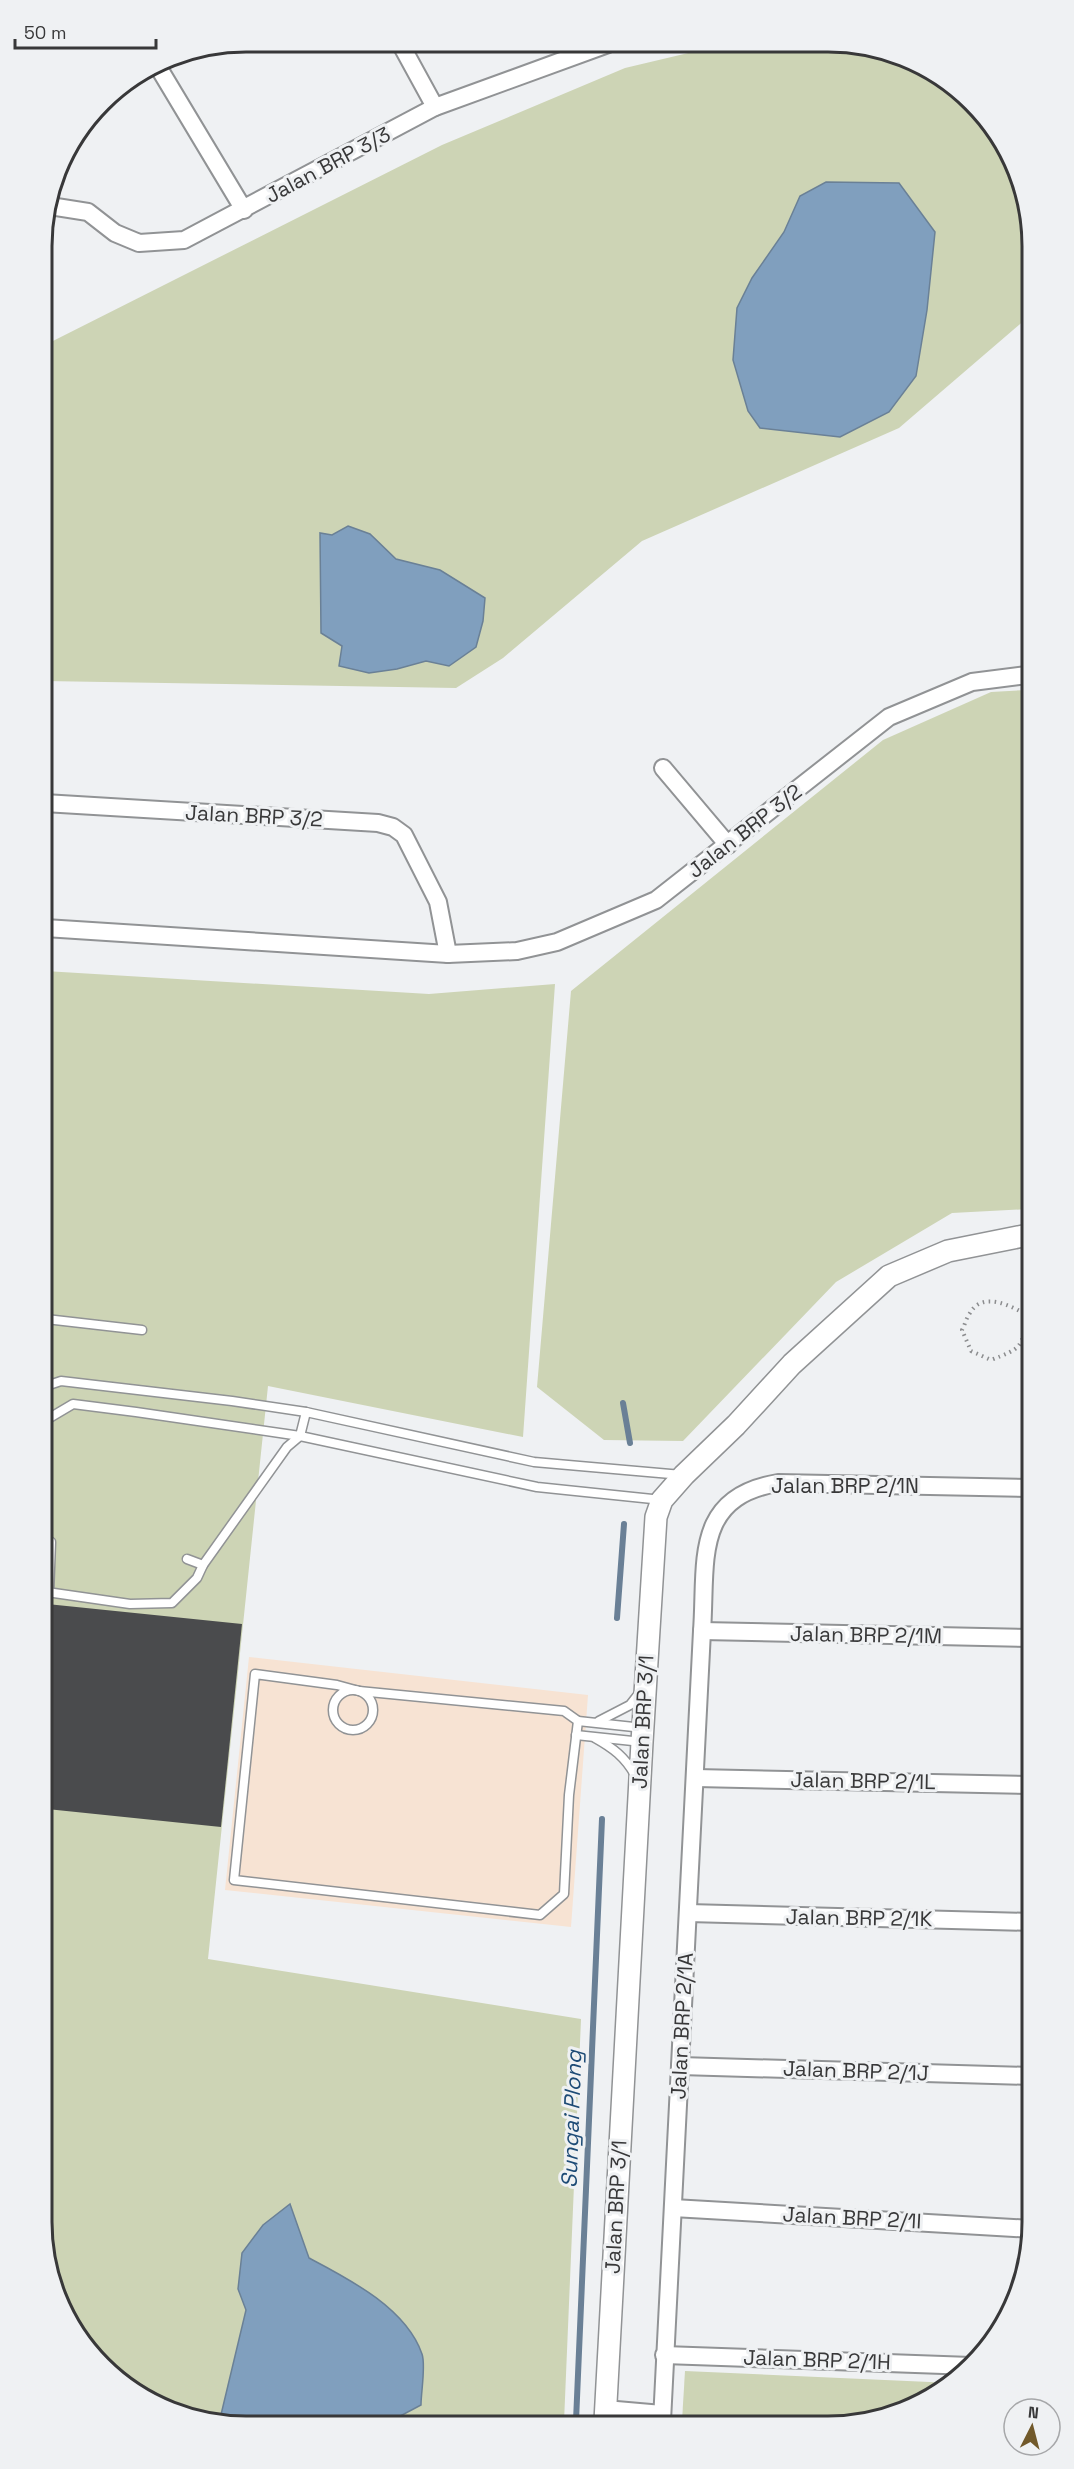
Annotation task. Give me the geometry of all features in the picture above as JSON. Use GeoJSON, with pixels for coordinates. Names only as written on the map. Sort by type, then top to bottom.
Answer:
{"type":"FeatureCollection","features":[{"type":"Feature","properties":{"kind":"street"},"geometry":{"type":"LineString","coordinates":[[405,52],[435,108]]}},
{"type":"Feature","properties":{"kind":"street","name":"Jalan BRP 3/3"},"geometry":{"type":"LineString","coordinates":[[57,207],[88,212],[115,233],[139,243],[184,240],[435,108],[586,52]]}},
{"type":"Feature","properties":{"kind":"street"},"geometry":{"type":"LineString","coordinates":[[162,72],[244,210]]}},
{"type":"Feature","properties":{"kind":"street","name":"Jalan BRP 3/2"},"geometry":{"type":"LineString","coordinates":[[53,928],[448,954],[517,951],[557,942],[656,900],[889,717],[972,682],[1022,676]]}},
{"type":"Feature","properties":{"kind":"street"},"geometry":{"type":"LineString","coordinates":[[663,768],[728,845]]}},
{"type":"Feature","properties":{"kind":"street","name":"Jalan BRP 3/2"},"geometry":{"type":"LineString","coordinates":[[53,804],[378,823],[393,827],[404,835],[438,902],[448,954]]}},
{"type":"Feature","properties":{"kind":"street","name":"Jalan BRP 3/1"},"geometry":{"type":"LineString","coordinates":[[605,2415],[642,1735],[656,1517],[662,1500],[792,1364],[890,1276],[948,1251],[1022,1236]]}},
{"type":"Feature","properties":{"kind":"street","name":"Jalan BRP 2/1N"},"geometry":{"type":"LineString","coordinates":[[702,1631],[708,1540],[714,1520],[726,1505],[742,1493],[778,1482],[1021,1488]]}},
{"type":"Feature","properties":{"kind":"street","name":"Jalan BRP 2/1M"},"geometry":{"type":"LineString","coordinates":[[702,1631],[1021,1638]]}},
{"type":"Feature","properties":{"kind":"street","name":"Jalan BRP 2/1A"},"geometry":{"type":"LineString","coordinates":[[662,2416],[702,1631]]}},
{"type":"Feature","properties":{"kind":"street","name":"Jalan BRP 2/1L"},"geometry":{"type":"LineString","coordinates":[[696,1778],[1021,1785]]}},
{"type":"Feature","properties":{"kind":"street","name":"Jalan BRP 2/1K"},"geometry":{"type":"LineString","coordinates":[[688,1913],[1021,1922]]}},
{"type":"Feature","properties":{"kind":"street","name":"Jalan BRP 2/1J"},"geometry":{"type":"LineString","coordinates":[[680,2066],[1021,2076]]}},
{"type":"Feature","properties":{"kind":"street","name":"Jalan BRP 2/1I"},"geometry":{"type":"LineString","coordinates":[[673,2208],[1021,2228]]}},
{"type":"Feature","properties":{"kind":"street","name":"Jalan BRP 2/1H"},"geometry":{"type":"LineString","coordinates":[[664,2355],[957,2366]]}},
{"type":"Feature","properties":{"kind":"street"},"geometry":{"type":"LineString","coordinates":[[605,2415],[624,2416]]}},
{"type":"Feature","properties":{"kind":"lane"},"geometry":{"type":"LineString","coordinates":[[52,1320],[142,1330]]}},
{"type":"Feature","properties":{"kind":"lane"},"geometry":{"type":"LineString","coordinates":[[52,1384],[60,1381],[232,1401],[306,1413],[534,1462],[684,1475]]}},
{"type":"Feature","properties":{"kind":"lane"},"geometry":{"type":"LineString","coordinates":[[52,1416],[73,1404],[300,1436],[537,1487],[662,1500]]}},
{"type":"Feature","properties":{"kind":"lane"},"geometry":{"type":"LineString","coordinates":[[52,1594],[130,1604],[172,1603],[197,1578],[203,1565],[287,1447],[300,1436],[306,1413]]}},
{"type":"Feature","properties":{"kind":"lane"},"geometry":{"type":"LineString","coordinates":[[187,1559],[203,1565]]}},
{"type":"Feature","properties":{"kind":"lane"},"geometry":{"type":"LineString","coordinates":[[578,1721],[569,1795],[564,1894],[540,1915],[234,1880],[255,1674],[337,1685],[359,1691],[369,1698],[374,1710],[370,1722],[360,1729],[347,1730],[336,1722],[332,1710],[336,1699],[346,1691],[359,1691],[564,1711],[578,1721],[596,1723],[642,1735]]}},
{"type":"Feature","properties":{"kind":"lane"},"geometry":{"type":"LineString","coordinates":[[596,1723],[617,1714],[630,1705],[645,1687]]}},
{"type":"Feature","properties":{"kind":"lane"},"geometry":{"type":"LineString","coordinates":[[576,1736],[595,1738],[642,1735]]}},
{"type":"Feature","properties":{"kind":"lane"},"geometry":{"type":"LineString","coordinates":[[595,1738],[614,1749],[628,1764],[639,1784]]}},
{"type":"Feature","properties":{"kind":"path"},"geometry":{"type":"LineString","coordinates":[[1021,1312],[1010,1304],[985,1302],[970,1310],[962,1330],[971,1351],[991,1360],[1014,1350],[1021,1342]]}},
{"type":"Feature","properties":{"kind":"shaded area"},"geometry":{"type":"Polygon","coordinates":[[[249,1657],[588,1695],[571,1927],[225,1890],[249,1657]]]}},
{"type":"Feature","properties":{"kind":"green space"},"geometry":{"type":"Polygon","coordinates":[[[692,52],[828,52],[878,59],[925,78],[965,109],[996,149],[1007,172],[1020,221],[1022,322],[899,428],[642,541],[503,658],[456,688],[53,681],[53,341],[442,145],[625,68],[692,52]]]}},
{"type":"Feature","properties":{"kind":"green space"},"geometry":{"type":"Polygon","coordinates":[[[1022,690],[1022,1209],[952,1213],[836,1282],[683,1441],[604,1440],[537,1387],[571,991],[883,740],[991,692],[1022,690]]]}},
{"type":"Feature","properties":{"kind":"green space"},"geometry":{"type":"Polygon","coordinates":[[[53,971],[429,994],[555,984],[523,1437],[268,1386],[208,1959],[581,2019],[564,2416],[234,2416],[208,2413],[161,2397],[139,2384],[101,2350],[85,2330],[72,2308],[59,2273],[52,2223],[53,971]]]}},
{"type":"Feature","properties":{"kind":"green space"},"geometry":{"type":"Polygon","coordinates":[[[685,2371],[937,2382],[913,2397],[890,2406],[853,2415],[682,2416],[685,2371]]]}},
{"type":"Feature","properties":{"kind":"water"},"geometry":{"type":"Polygon","coordinates":[[[826,182],[899,183],[935,232],[927,310],[916,376],[889,412],[840,437],[760,428],[748,411],[733,360],[737,308],[752,278],[784,232],[800,196],[826,182]]]}},
{"type":"Feature","properties":{"kind":"water"},"geometry":{"type":"Polygon","coordinates":[[[348,526],[370,534],[396,559],[440,570],[485,598],[483,621],[476,647],[449,666],[426,661],[397,669],[369,673],[339,666],[342,646],[321,633],[320,533],[332,535],[348,526]]]}},
{"type":"Feature","properties":{"kind":"water"},"geometry":{"type":"Polygon","coordinates":[[[290,2204],[309,2258],[358,2285],[390,2309],[403,2323],[422,2354],[421,2405],[400,2416],[221,2415],[246,2310],[238,2289],[242,2253],[263,2225],[290,2204]]]}},
{"type":"Feature","properties":{"kind":"building"},"geometry":{"type":"Polygon","coordinates":[[[52,1605],[242,1624],[221,1827],[52,1810],[52,1605]]]}},
{"type":"Feature","properties":{"kind":"waterway","name":"Sungai Plong"},"geometry":{"type":"LineString","coordinates":[[623,1403],[630,1443]]}},
{"type":"Feature","properties":{"kind":"waterway","name":"Sungai Plong"},"geometry":{"type":"LineString","coordinates":[[617,1618],[624,1524]]}},
{"type":"Feature","properties":{"kind":"waterway","name":"Sungai Plong"},"geometry":{"type":"LineString","coordinates":[[576,2416],[602,1819]]}}]}
